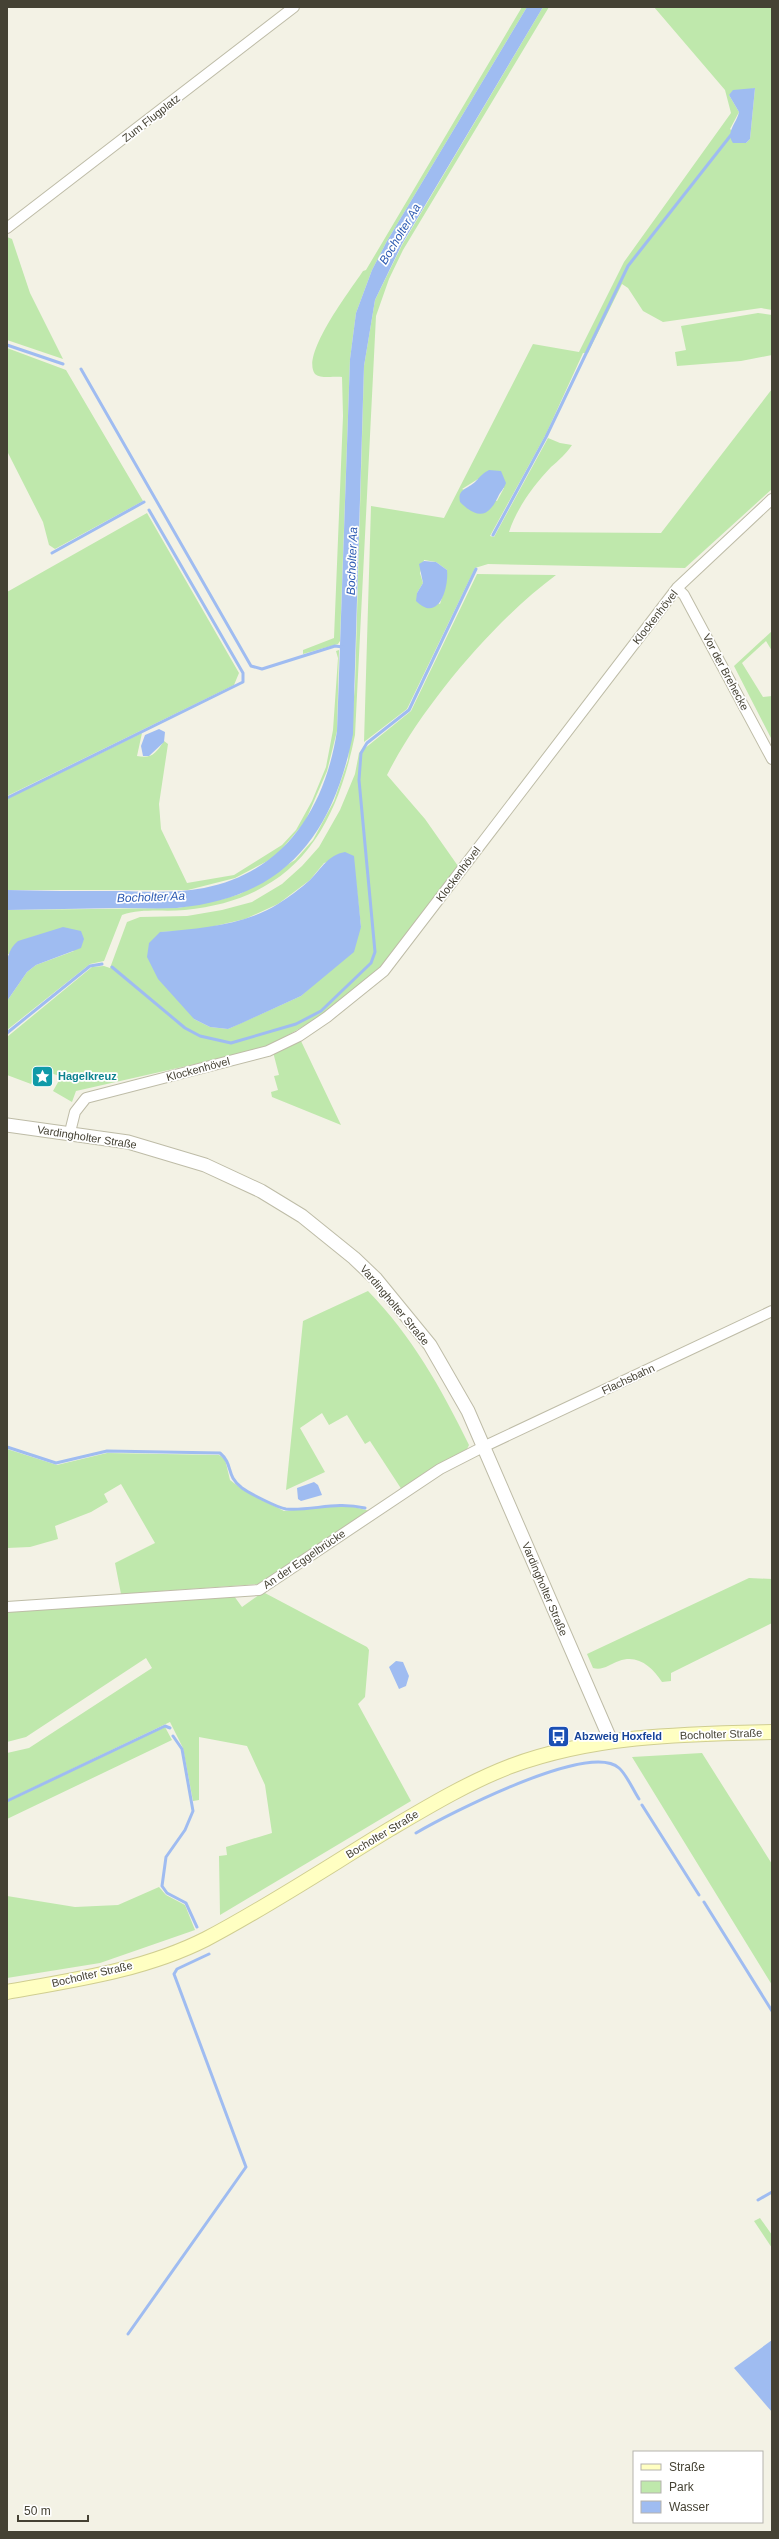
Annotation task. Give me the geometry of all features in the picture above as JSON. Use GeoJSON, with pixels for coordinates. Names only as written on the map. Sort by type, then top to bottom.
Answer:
{"type":"FeatureCollection","features":[{"type":"Feature","properties":{"kind":"main road","name":"Bocholter Straße"},"geometry":{"type":"LineString","coordinates":[[7,1992],[111,1972],[181,1950],[255,1910],[449,1794],[511,1766],[562,1750],[611,1741],[701,1734],[772,1732]]}},
{"type":"Feature","properties":{"kind":"street","name":"Zum Flugplatz"},"geometry":{"type":"LineString","coordinates":[[7,228],[294,7]]}},
{"type":"Feature","properties":{"kind":"street","name":"Klockenhövel"},"geometry":{"type":"LineString","coordinates":[[70,1132],[75,1112],[86,1098],[268,1051],[299,1036],[316,1025],[384,971],[677,588],[772,499]]}},
{"type":"Feature","properties":{"kind":"street","name":"Vor der Brehecke"},"geometry":{"type":"LineString","coordinates":[[677,588],[684,595],[772,759]]}},
{"type":"Feature","properties":{"kind":"street","name":"Vardingholter Straße"},"geometry":{"type":"LineString","coordinates":[[7,1125],[70,1132],[128,1142],[205,1165],[261,1191],[302,1216],[354,1258],[402,1309],[430,1345],[468,1411],[611,1741]]}},
{"type":"Feature","properties":{"kind":"street","name":"Flachsbahn"},"geometry":{"type":"LineString","coordinates":[[483,1446],[772,1311]]}},
{"type":"Feature","properties":{"kind":"street","name":"An der Eggelbrücke"},"geometry":{"type":"LineString","coordinates":[[7,1607],[259,1590],[440,1469],[483,1446]]}},
{"type":"Feature","properties":{"kind":"green space"},"geometry":{"type":"Polygon","coordinates":[[[522,7],[527,7],[387,241],[372,270],[356,313],[350,359],[340,641],[338,644],[303,654],[303,650],[334,638],[343,416],[342,377],[317,376],[312,365],[315,352],[329,322],[363,271],[366,270],[522,7]]]}},
{"type":"Feature","properties":{"kind":"green space"},"geometry":{"type":"Polygon","coordinates":[[[543,7],[549,7],[403,250],[389,279],[376,316],[355,735],[346,770],[335,803],[321,831],[303,856],[281,876],[254,892],[222,903],[185,910],[145,911],[122,915],[104,961],[90,964],[7,1030],[7,1001],[27,972],[36,965],[74,951],[7,954],[7,910],[178,908],[240,894],[295,860],[313,840],[334,801],[348,760],[355,686],[364,366],[375,300],[402,245],[543,7]]]}},
{"type":"Feature","properties":{"kind":"green space"},"geometry":{"type":"Polygon","coordinates":[[[654,7],[772,7],[772,310],[761,308],[663,322],[643,311],[628,288],[622,284],[588,353],[583,353],[546,434],[490,536],[494,537],[548,438],[560,443],[572,445],[565,454],[544,474],[532,490],[516,514],[509,532],[661,533],[772,389],[772,489],[685,568],[488,564],[475,568],[407,709],[364,742],[371,506],[444,518],[533,344],[579,352],[624,262],[731,113],[725,90],[654,7]],[[755,88],[729,95],[739,112],[730,129],[746,143],[750,139],[755,88]],[[478,479],[462,489],[497,501],[504,488],[478,479]],[[424,560],[420,573],[423,583],[417,593],[440,604],[445,588],[447,570],[436,562],[424,560]]]}},
{"type":"Feature","properties":{"kind":"green space"},"geometry":{"type":"Polygon","coordinates":[[[7,237],[12,239],[30,293],[63,359],[7,340],[7,237]]]}},
{"type":"Feature","properties":{"kind":"green space"},"geometry":{"type":"Polygon","coordinates":[[[758,313],[772,315],[772,355],[741,361],[677,366],[675,352],[686,350],[681,326],[758,313]]]}},
{"type":"Feature","properties":{"kind":"green space"},"geometry":{"type":"Polygon","coordinates":[[[7,348],[66,370],[143,501],[55,549],[49,545],[43,522],[7,451],[7,348]]]}},
{"type":"Feature","properties":{"kind":"green space"},"geometry":{"type":"Polygon","coordinates":[[[147,513],[239,673],[234,685],[7,796],[7,592],[147,513]]]}},
{"type":"Feature","properties":{"kind":"green space"},"geometry":{"type":"Polygon","coordinates":[[[477,574],[556,575],[508,616],[461,666],[419,721],[387,775],[425,819],[458,866],[379,970],[321,1016],[266,1048],[76,1091],[72,1102],[53,1091],[61,1077],[57,1075],[48,1073],[35,1074],[31,1084],[7,1075],[7,1037],[92,967],[104,966],[110,968],[127,922],[140,917],[187,916],[222,910],[252,902],[282,884],[302,866],[319,847],[340,810],[355,774],[359,753],[411,711],[477,574]],[[353,856],[324,863],[310,880],[278,904],[245,919],[198,930],[160,932],[194,1019],[210,1027],[228,1029],[301,996],[323,976],[361,927],[353,856]]]}},
{"type":"Feature","properties":{"kind":"green space"},"geometry":{"type":"Polygon","coordinates":[[[772,631],[772,651],[766,641],[742,663],[763,697],[772,696],[772,740],[734,666],[772,631]]]}},
{"type":"Feature","properties":{"kind":"green space"},"geometry":{"type":"Polygon","coordinates":[[[339,650],[337,731],[327,771],[305,822],[275,857],[235,878],[188,890],[7,890],[7,799],[142,733],[137,756],[150,756],[159,749],[164,741],[168,744],[159,804],[161,829],[187,883],[234,875],[282,845],[296,830],[312,801],[326,767],[333,730],[338,658],[336,651],[339,650]]]}},
{"type":"Feature","properties":{"kind":"green space"},"geometry":{"type":"Polygon","coordinates":[[[301,1041],[341,1125],[272,1097],[271,1092],[278,1090],[274,1076],[279,1075],[273,1052],[301,1041]]]}},
{"type":"Feature","properties":{"kind":"green space"},"geometry":{"type":"Polygon","coordinates":[[[368,1291],[384,1308],[412,1344],[448,1403],[469,1445],[467,1449],[402,1490],[370,1441],[365,1444],[347,1415],[329,1425],[322,1413],[300,1428],[325,1472],[286,1490],[303,1321],[368,1291]]]}},
{"type":"Feature","properties":{"kind":"green space"},"geometry":{"type":"Polygon","coordinates":[[[7,1449],[57,1465],[107,1453],[219,1455],[225,1459],[230,1480],[243,1490],[284,1511],[346,1505],[370,1511],[258,1584],[121,1594],[115,1563],[155,1543],[121,1484],[104,1494],[108,1502],[91,1512],[55,1526],[58,1539],[30,1547],[7,1548],[7,1449]]]}},
{"type":"Feature","properties":{"kind":"green space"},"geometry":{"type":"Polygon","coordinates":[[[749,1578],[772,1579],[772,1623],[671,1673],[671,1681],[662,1682],[654,1671],[644,1663],[632,1659],[619,1661],[600,1669],[593,1668],[587,1654],[749,1578]]]}},
{"type":"Feature","properties":{"kind":"green space"},"geometry":{"type":"Polygon","coordinates":[[[263,1592],[367,1647],[369,1650],[365,1697],[358,1704],[411,1801],[220,1915],[219,1856],[227,1855],[226,1847],[272,1833],[265,1785],[247,1746],[199,1737],[199,1800],[193,1801],[183,1748],[170,1722],[7,1800],[7,1753],[29,1748],[152,1668],[146,1658],[26,1737],[7,1742],[7,1612],[234,1596],[242,1607],[263,1592]]]}},
{"type":"Feature","properties":{"kind":"green space"},"geometry":{"type":"Polygon","coordinates":[[[165,1727],[172,1740],[7,1819],[7,1802],[165,1727]]]}},
{"type":"Feature","properties":{"kind":"green space"},"geometry":{"type":"Polygon","coordinates":[[[702,1753],[772,1864],[772,1985],[632,1757],[702,1753]]]}},
{"type":"Feature","properties":{"kind":"green space"},"geometry":{"type":"Polygon","coordinates":[[[159,1887],[166,1895],[185,1905],[195,1930],[100,1963],[7,1978],[7,1896],[75,1907],[118,1905],[159,1887]]]}},
{"type":"Feature","properties":{"kind":"green space"},"geometry":{"type":"Polygon","coordinates":[[[760,2218],[772,2235],[772,2248],[754,2221],[760,2218]]]}},
{"type":"Feature","properties":{"kind":"water","name":"Bocholter Aa"},"geometry":{"type":"Polygon","coordinates":[[[527,7],[543,7],[402,244],[375,300],[364,366],[353,734],[344,770],[332,802],[317,831],[298,855],[275,875],[247,891],[215,902],[177,908],[7,910],[7,890],[170,892],[204,888],[232,880],[257,868],[279,852],[296,832],[311,810],[323,786],[337,731],[350,359],[356,313],[372,270],[387,241],[527,7]]]}},
{"type":"Feature","properties":{"kind":"water"},"geometry":{"type":"Polygon","coordinates":[[[755,88],[750,139],[746,143],[733,143],[730,135],[739,112],[729,95],[733,90],[755,88]]]}},
{"type":"Feature","properties":{"kind":"water"},"geometry":{"type":"Polygon","coordinates":[[[489,470],[501,471],[506,483],[490,509],[482,514],[477,513],[466,508],[460,502],[460,494],[464,489],[473,484],[489,470]]]}},
{"type":"Feature","properties":{"kind":"water"},"geometry":{"type":"Polygon","coordinates":[[[424,561],[436,562],[447,570],[444,593],[436,606],[431,608],[424,607],[416,601],[417,593],[423,583],[419,564],[424,561]]]}},
{"type":"Feature","properties":{"kind":"water"},"geometry":{"type":"Polygon","coordinates":[[[159,729],[165,732],[164,742],[149,756],[143,756],[141,746],[145,735],[159,729]]]}},
{"type":"Feature","properties":{"kind":"water"},"geometry":{"type":"Polygon","coordinates":[[[345,852],[354,856],[361,927],[354,952],[301,996],[228,1029],[210,1027],[194,1019],[158,979],[147,957],[149,943],[160,932],[220,925],[250,917],[264,911],[278,904],[303,886],[334,856],[345,852]]]}},
{"type":"Feature","properties":{"kind":"water"},"geometry":{"type":"Polygon","coordinates":[[[63,927],[81,931],[84,939],[81,948],[36,965],[27,972],[7,1001],[6,969],[9,953],[13,947],[18,941],[63,927]]]}},
{"type":"Feature","properties":{"kind":"water"},"geometry":{"type":"Polygon","coordinates":[[[314,1482],[318,1485],[322,1495],[301,1501],[298,1499],[297,1488],[314,1482]]]}},
{"type":"Feature","properties":{"kind":"water"},"geometry":{"type":"Polygon","coordinates":[[[396,1661],[403,1662],[409,1676],[406,1686],[399,1689],[389,1667],[396,1661]]]}},
{"type":"Feature","properties":{"kind":"water"},"geometry":{"type":"Polygon","coordinates":[[[772,2340],[772,2412],[734,2368],[772,2340]]]}},
{"type":"Feature","properties":{"kind":"waterway"},"geometry":{"type":"LineString","coordinates":[[493,535],[546,437],[628,266],[731,135]]}},
{"type":"Feature","properties":{"kind":"waterway"},"geometry":{"type":"LineString","coordinates":[[7,345],[63,364]]}},
{"type":"Feature","properties":{"kind":"waterway"},"geometry":{"type":"LineString","coordinates":[[81,369],[251,666],[262,669],[335,646],[343,647]]}},
{"type":"Feature","properties":{"kind":"waterway"},"geometry":{"type":"LineString","coordinates":[[52,553],[144,502]]}},
{"type":"Feature","properties":{"kind":"waterway"},"geometry":{"type":"LineString","coordinates":[[7,798],[243,682],[243,673],[149,510]]}},
{"type":"Feature","properties":{"kind":"waterway"},"geometry":{"type":"LineString","coordinates":[[112,967],[185,1028],[200,1036],[231,1043],[296,1024],[321,1011],[371,963],[375,952],[359,780],[361,753],[367,743],[409,710],[476,569]]}},
{"type":"Feature","properties":{"kind":"waterway"},"geometry":{"type":"LineString","coordinates":[[7,1033],[90,966],[102,964]]}},
{"type":"Feature","properties":{"kind":"waterway"},"geometry":{"type":"LineString","coordinates":[[7,1447],[56,1463],[107,1451],[220,1453],[227,1462],[233,1479],[242,1488],[277,1506],[286,1509],[306,1509],[344,1505],[365,1508]]}},
{"type":"Feature","properties":{"kind":"waterway"},"geometry":{"type":"LineString","coordinates":[[7,1801],[165,1726],[170,1728]]}},
{"type":"Feature","properties":{"kind":"waterway"},"geometry":{"type":"LineString","coordinates":[[173,1736],[182,1749],[193,1811],[185,1830],[166,1857],[162,1886],[167,1893],[186,1903],[197,1927]]}},
{"type":"Feature","properties":{"kind":"waterway"},"geometry":{"type":"LineString","coordinates":[[416,1833],[486,1797],[550,1772],[579,1764],[603,1762],[619,1768],[639,1799]]}},
{"type":"Feature","properties":{"kind":"waterway"},"geometry":{"type":"LineString","coordinates":[[642,1805],[699,1895]]}},
{"type":"Feature","properties":{"kind":"waterway"},"geometry":{"type":"LineString","coordinates":[[704,1902],[772,2011]]}},
{"type":"Feature","properties":{"kind":"waterway"},"geometry":{"type":"LineString","coordinates":[[128,2334],[246,2167],[174,1974],[177,1969],[209,1954]]}},
{"type":"Feature","properties":{"kind":"waterway"},"geometry":{"type":"LineString","coordinates":[[758,2200],[772,2192]]}},
{"type":"Feature","properties":{"kind":"place","name":"Hagelkreuz"},"geometry":{"type":"Point","coordinates":[43,1076]}},
{"type":"Feature","properties":{"kind":"place","name":"Abzweig Hoxfeld"},"geometry":{"type":"Point","coordinates":[559,1736]}}]}
